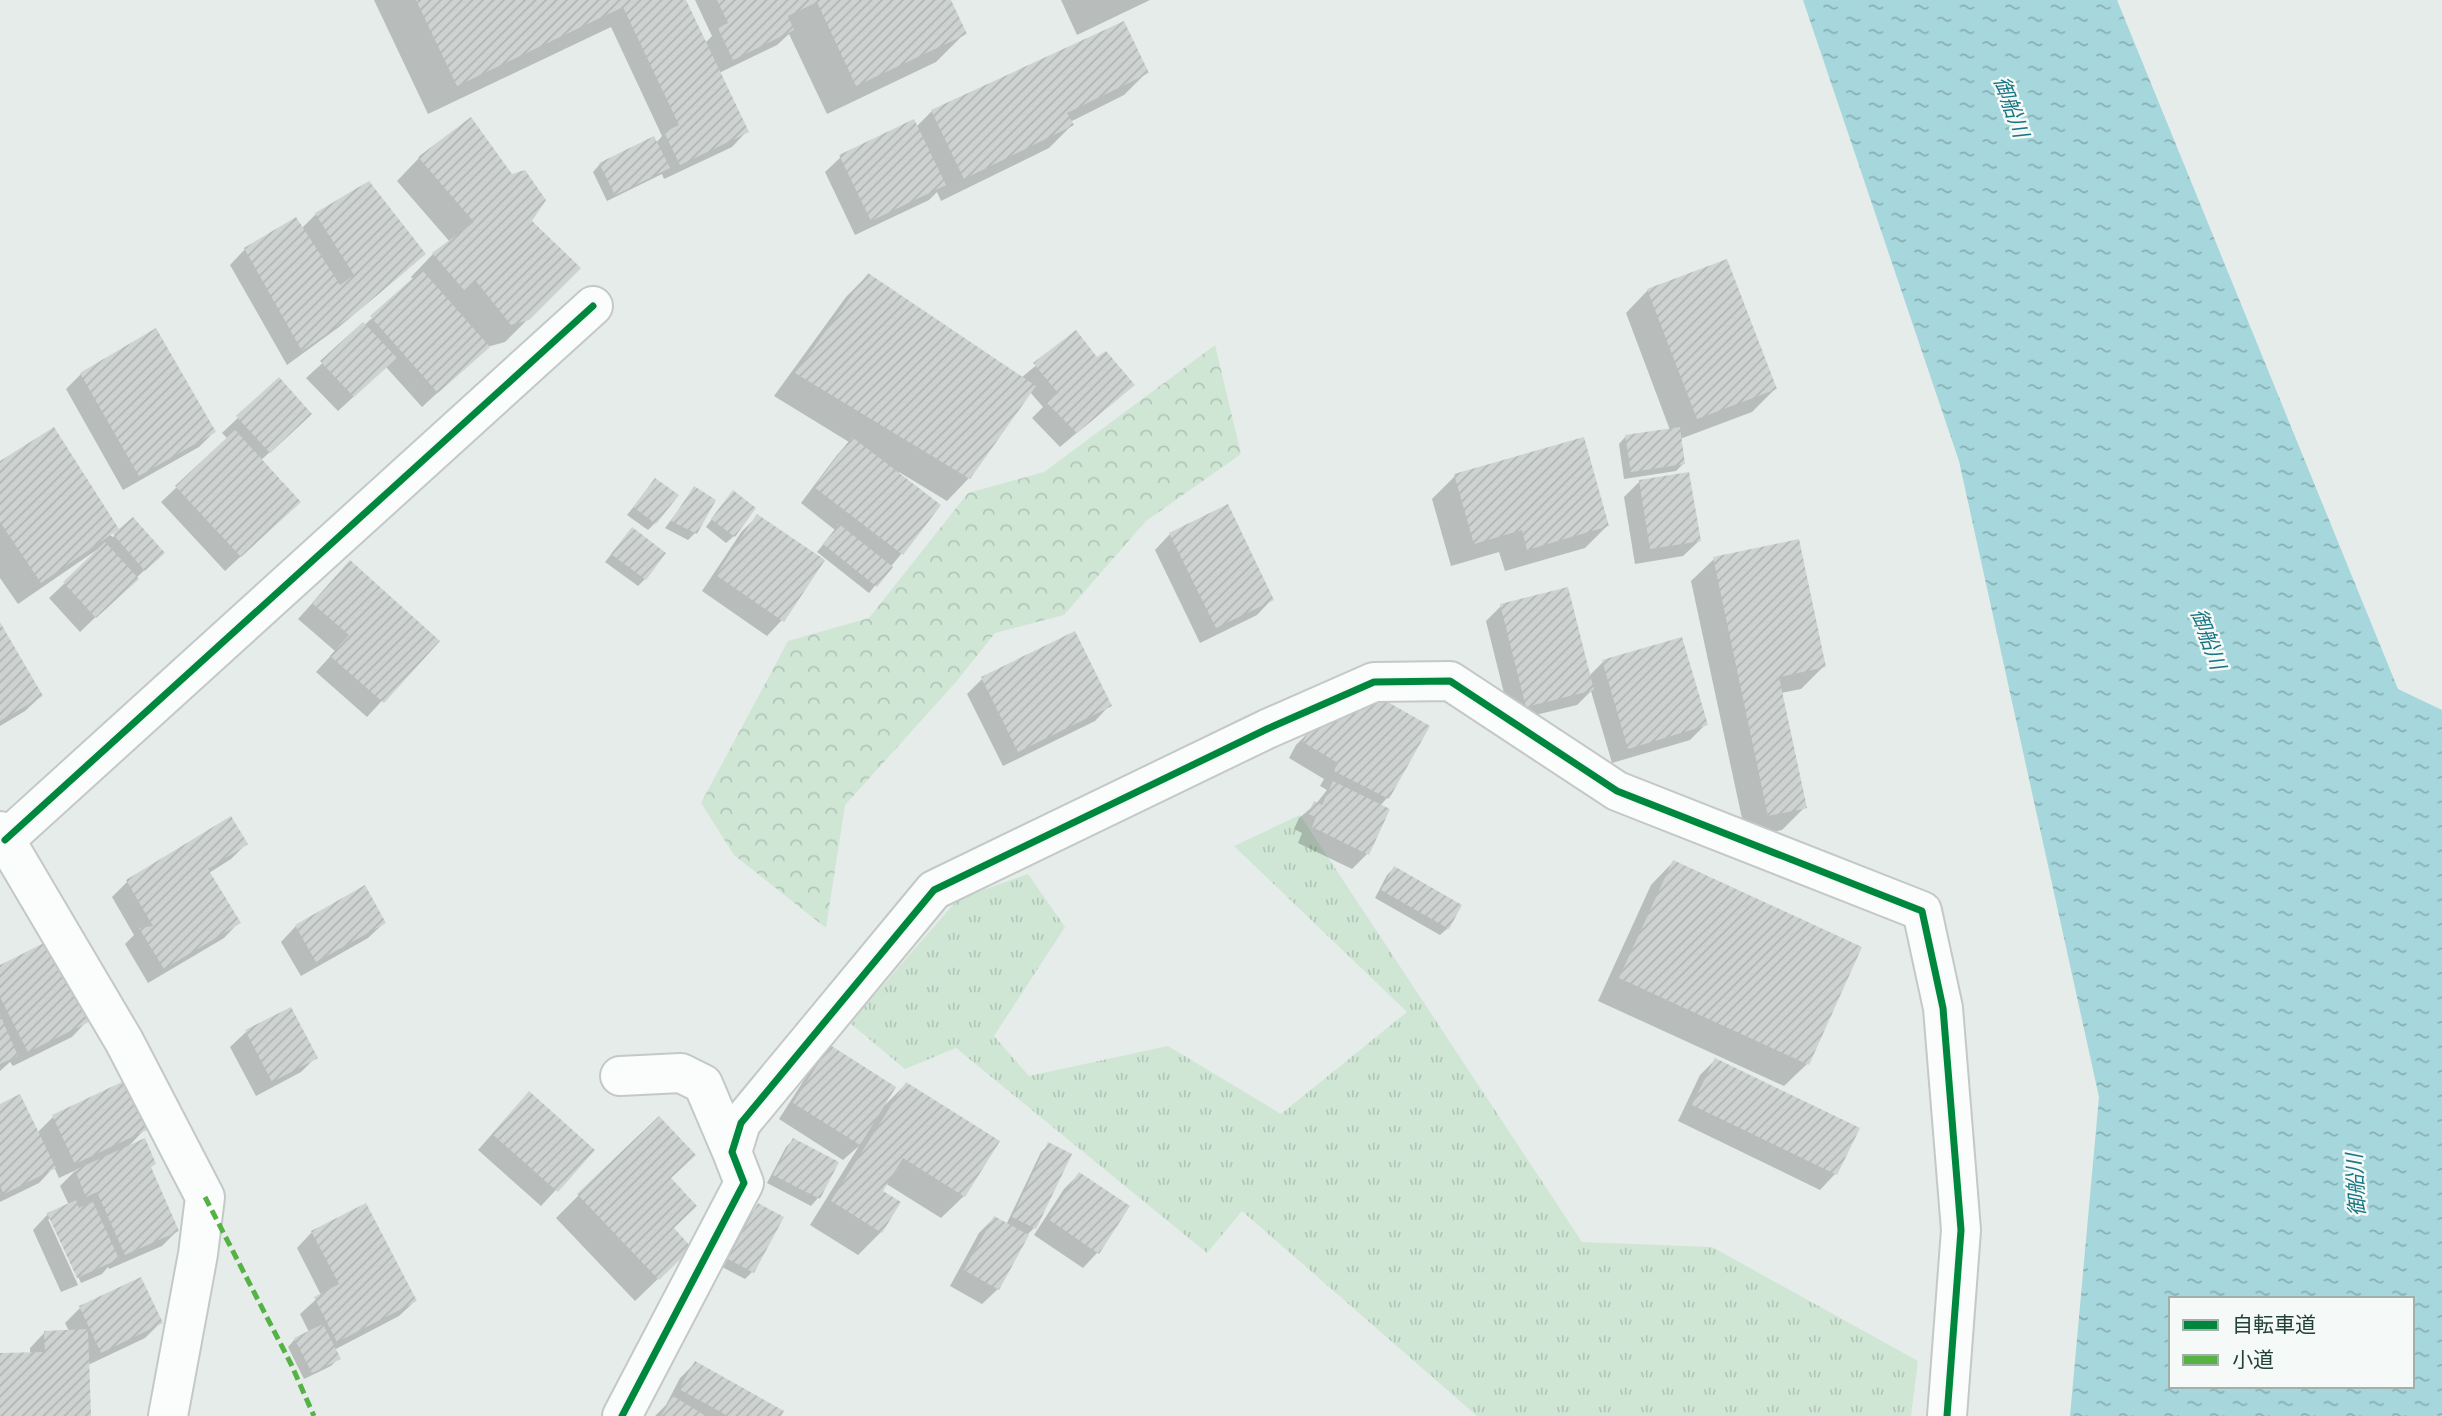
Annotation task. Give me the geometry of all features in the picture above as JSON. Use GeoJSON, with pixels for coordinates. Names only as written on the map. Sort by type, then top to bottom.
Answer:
{"type":"FeatureCollection","features":[{"type":"Feature","properties":{"kind":"street"},"geometry":{"type":"LineString","coordinates":[[168,1416],[198,1254],[205,1197],[124,1041],[3,836],[593,306]]}},
{"type":"Feature","properties":{"kind":"street"},"geometry":{"type":"LineString","coordinates":[[733,1152],[741,1123],[934,890],[1267,729],[1374,682],[1450,681],[1617,791],[1922,911],[1943,1008],[1961,1230],[1947,1416]]}},
{"type":"Feature","properties":{"kind":"street"},"geometry":{"type":"LineString","coordinates":[[620,1076],[681,1073],[704,1084],[744,1183],[622,1416]]}},
{"type":"Feature","properties":{"kind":"green space"},"geometry":{"type":"Polygon","coordinates":[[[1215,345],[1241,454],[1146,521],[1064,615],[995,633],[956,682],[845,805],[826,928],[734,855],[701,803],[788,641],[869,618],[968,493],[1044,472],[1215,345]]]}},
{"type":"Feature","properties":{"kind":"green space"},"geometry":{"type":"Polygon","coordinates":[[[1300,815],[1582,1242],[1712,1247],[1918,1361],[1911,1416],[1477,1416],[1242,1211],[1207,1253],[956,1048],[905,1069],[850,1023],[958,899],[1028,874],[1065,927],[994,1036],[1029,1076],[1168,1046],[1281,1114],[1407,1012],[1234,846],[1300,815]]]}},
{"type":"Feature","properties":{"kind":"water","name":"御船川"},"geometry":{"type":"Polygon","coordinates":[[[1803,0],[2117,0],[2398,689],[2442,710],[2442,1416],[2070,1416],[2099,1097],[1959,461],[1803,0]]]}},
{"type":"Feature","properties":{"kind":"building"},"geometry":{"type":"Polygon","coordinates":[[[416,0],[686,0],[749,132],[680,165],[664,132],[679,125],[623,7],[457,86],[416,0]]]}},
{"type":"Feature","properties":{"kind":"building"},"geometry":{"type":"Polygon","coordinates":[[[717,0],[951,0],[967,34],[856,86],[817,2],[788,16],[794,30],[733,60],[718,28],[728,23],[717,0]]]}},
{"type":"Feature","properties":{"kind":"building"},"geometry":{"type":"Polygon","coordinates":[[[1124,21],[1149,73],[1067,113],[1074,125],[964,179],[931,110],[1124,21]]]}},
{"type":"Feature","properties":{"kind":"building"},"geometry":{"type":"Polygon","coordinates":[[[471,117],[512,174],[525,170],[546,200],[532,221],[581,268],[529,320],[511,325],[476,281],[464,290],[432,253],[474,222],[418,157],[471,117]]]}},
{"type":"Feature","properties":{"kind":"building"},"geometry":{"type":"Polygon","coordinates":[[[914,119],[946,185],[871,221],[839,155],[914,119]]]}},
{"type":"Feature","properties":{"kind":"building"},"geometry":{"type":"Polygon","coordinates":[[[654,136],[670,168],[615,195],[599,163],[654,136]]]}},
{"type":"Feature","properties":{"kind":"building"},"geometry":{"type":"Polygon","coordinates":[[[369,181],[426,254],[357,312],[302,351],[244,248],[296,217],[340,285],[354,275],[315,213],[369,181]]]}},
{"type":"Feature","properties":{"kind":"building"},"geometry":{"type":"Polygon","coordinates":[[[1727,259],[1777,389],[1697,419],[1647,289],[1727,259]]]}},
{"type":"Feature","properties":{"kind":"building"},"geometry":{"type":"Polygon","coordinates":[[[422,270],[490,347],[438,393],[370,316],[422,270]]]}},
{"type":"Feature","properties":{"kind":"building"},"geometry":{"type":"Polygon","coordinates":[[[868,273],[1036,386],[970,479],[795,373],[868,273]]]}},
{"type":"Feature","properties":{"kind":"building"},"geometry":{"type":"Polygon","coordinates":[[[363,322],[397,358],[354,397],[320,361],[363,322]]]}},
{"type":"Feature","properties":{"kind":"building"},"geometry":{"type":"Polygon","coordinates":[[[156,328],[216,432],[139,476],[80,373],[156,328]]]}},
{"type":"Feature","properties":{"kind":"building"},"geometry":{"type":"Polygon","coordinates":[[[1076,330],[1097,357],[1106,351],[1135,385],[1077,433],[1046,402],[1058,393],[1033,363],[1076,330]]]}},
{"type":"Feature","properties":{"kind":"building"},"geometry":{"type":"Polygon","coordinates":[[[279,377],[312,414],[270,453],[236,416],[279,377]]]}},
{"type":"Feature","properties":{"kind":"building"},"geometry":{"type":"Polygon","coordinates":[[[54,427],[119,529],[41,583],[0,522],[0,461],[54,427]]]}},
{"type":"Feature","properties":{"kind":"building"},"geometry":{"type":"Polygon","coordinates":[[[1680,427],[1685,464],[1631,472],[1625,435],[1680,427]]]}},
{"type":"Feature","properties":{"kind":"building"},"geometry":{"type":"Polygon","coordinates":[[[235,430],[301,502],[241,557],[175,486],[235,430]]]}},
{"type":"Feature","properties":{"kind":"building"},"geometry":{"type":"Polygon","coordinates":[[[852,437],[941,505],[903,555],[814,487],[852,437]]]}},
{"type":"Feature","properties":{"kind":"building"},"geometry":{"type":"Polygon","coordinates":[[[1584,437],[1609,526],[1527,550],[1522,530],[1474,544],[1454,474],[1584,437]]]}},
{"type":"Feature","properties":{"kind":"building"},"geometry":{"type":"Polygon","coordinates":[[[1689,472],[1701,541],[1650,549],[1639,480],[1689,472]]]}},
{"type":"Feature","properties":{"kind":"building"},"geometry":{"type":"Polygon","coordinates":[[[655,478],[679,495],[656,524],[633,507],[655,478]]]}},
{"type":"Feature","properties":{"kind":"building"},"geometry":{"type":"Polygon","coordinates":[[[694,486],[716,500],[697,534],[671,521],[694,486]]]}},
{"type":"Feature","properties":{"kind":"building"},"geometry":{"type":"Polygon","coordinates":[[[733,490],[756,508],[735,537],[711,519],[733,490]]]}},
{"type":"Feature","properties":{"kind":"building"},"geometry":{"type":"Polygon","coordinates":[[[1228,504],[1274,600],[1216,628],[1169,533],[1228,504]]]}},
{"type":"Feature","properties":{"kind":"building"},"geometry":{"type":"Polygon","coordinates":[[[757,514],[825,560],[784,622],[716,575],[757,514]]]}},
{"type":"Feature","properties":{"kind":"building"},"geometry":{"type":"Polygon","coordinates":[[[133,517],[165,553],[145,571],[113,534],[133,517]]]}},
{"type":"Feature","properties":{"kind":"building"},"geometry":{"type":"Polygon","coordinates":[[[839,524],[893,567],[877,587],[823,544],[839,524]]]}},
{"type":"Feature","properties":{"kind":"building"},"geometry":{"type":"Polygon","coordinates":[[[632,527],[666,553],[646,580],[611,554],[632,527]]]}},
{"type":"Feature","properties":{"kind":"building"},"geometry":{"type":"Polygon","coordinates":[[[1799,539],[1826,667],[1779,677],[1807,808],[1768,816],[1713,557],[1799,539]]]}},
{"type":"Feature","properties":{"kind":"building"},"geometry":{"type":"Polygon","coordinates":[[[105,542],[139,579],[96,618],[63,582],[105,542]]]}},
{"type":"Feature","properties":{"kind":"building"},"geometry":{"type":"Polygon","coordinates":[[[350,560],[440,641],[384,703],[330,656],[349,635],[312,603],[350,560]]]}},
{"type":"Feature","properties":{"kind":"building"},"geometry":{"type":"Polygon","coordinates":[[[1568,587],[1594,690],[1526,707],[1500,604],[1568,587]]]}},
{"type":"Feature","properties":{"kind":"building"},"geometry":{"type":"Polygon","coordinates":[[[0,622],[43,696],[0,721],[0,622]]]}},
{"type":"Feature","properties":{"kind":"building"},"geometry":{"type":"Polygon","coordinates":[[[1075,631],[1112,706],[1018,752],[981,677],[1075,631]]]}},
{"type":"Feature","properties":{"kind":"building"},"geometry":{"type":"Polygon","coordinates":[[[1682,637],[1708,725],[1628,749],[1602,660],[1682,637]]]}},
{"type":"Feature","properties":{"kind":"building"},"geometry":{"type":"Polygon","coordinates":[[[1365,689],[1430,726],[1389,799],[1334,771],[1338,763],[1303,742],[1311,727],[1365,689]]]}},
{"type":"Feature","properties":{"kind":"building"},"geometry":{"type":"Polygon","coordinates":[[[1333,781],[1390,809],[1369,855],[1312,827],[1316,817],[1308,814],[1314,801],[1322,805],[1333,781]]]}},
{"type":"Feature","properties":{"kind":"building"},"geometry":{"type":"Polygon","coordinates":[[[231,816],[248,844],[208,869],[241,923],[164,969],[139,928],[153,926],[126,880],[231,816]]]}},
{"type":"Feature","properties":{"kind":"building"},"geometry":{"type":"Polygon","coordinates":[[[1673,860],[1862,947],[1809,1065],[1619,978],[1673,860]]]}},
{"type":"Feature","properties":{"kind":"building"},"geometry":{"type":"Polygon","coordinates":[[[1394,866],[1462,905],[1449,929],[1381,890],[1394,866]]]}},
{"type":"Feature","properties":{"kind":"building"},"geometry":{"type":"Polygon","coordinates":[[[365,885],[386,923],[316,962],[295,925],[365,885]]]}},
{"type":"Feature","properties":{"kind":"building"},"geometry":{"type":"Polygon","coordinates":[[[48,941],[89,1022],[28,1052],[0,997],[0,965],[48,941]]]}},
{"type":"Feature","properties":{"kind":"building"},"geometry":{"type":"Polygon","coordinates":[[[291,1007],[318,1058],[272,1082],[245,1030],[291,1007]]]}},
{"type":"Feature","properties":{"kind":"building"},"geometry":{"type":"Polygon","coordinates":[[[0,1015],[18,1056],[0,1064],[0,1015]]]}},
{"type":"Feature","properties":{"kind":"building"},"geometry":{"type":"Polygon","coordinates":[[[830,1045],[896,1087],[860,1145],[793,1103],[830,1045]]]}},
{"type":"Feature","properties":{"kind":"building"},"geometry":{"type":"Polygon","coordinates":[[[1715,1058],[1860,1128],[1837,1175],[1692,1105],[1715,1058]]]}},
{"type":"Feature","properties":{"kind":"building"},"geometry":{"type":"Polygon","coordinates":[[[124,1081],[147,1130],[75,1164],[52,1115],[124,1081]]]}},
{"type":"Feature","properties":{"kind":"building"},"geometry":{"type":"Polygon","coordinates":[[[906,1082],[1000,1141],[965,1197],[903,1158],[883,1191],[901,1202],[882,1233],[831,1201],[906,1082]]]}},
{"type":"Feature","properties":{"kind":"building"},"geometry":{"type":"Polygon","coordinates":[[[529,1091],[595,1150],[558,1192],[492,1134],[529,1091]]]}},
{"type":"Feature","properties":{"kind":"building"},"geometry":{"type":"Polygon","coordinates":[[[20,1094],[56,1168],[4,1194],[0,1186],[0,1104],[20,1094]]]}},
{"type":"Feature","properties":{"kind":"building"},"geometry":{"type":"Polygon","coordinates":[[[659,1116],[696,1155],[671,1178],[697,1206],[674,1228],[692,1248],[659,1280],[577,1194],[659,1116]]]}},
{"type":"Feature","properties":{"kind":"building"},"geometry":{"type":"Polygon","coordinates":[[[145,1138],[156,1164],[151,1167],[179,1231],[125,1255],[97,1192],[86,1197],[75,1170],[145,1138]]]}},
{"type":"Feature","properties":{"kind":"building"},"geometry":{"type":"Polygon","coordinates":[[[793,1138],[839,1162],[820,1199],[773,1175],[793,1138]]]}},
{"type":"Feature","properties":{"kind":"building"},"geometry":{"type":"Polygon","coordinates":[[[1048,1142],[1072,1154],[1036,1229],[1012,1217],[1048,1142]]]}},
{"type":"Feature","properties":{"kind":"building"},"geometry":{"type":"Polygon","coordinates":[[[1079,1172],[1130,1206],[1099,1254],[1048,1219],[1079,1172]]]}},
{"type":"Feature","properties":{"kind":"building"},"geometry":{"type":"Polygon","coordinates":[[[76,1200],[79,1208],[93,1202],[119,1259],[77,1278],[47,1213],[76,1200]]]}},
{"type":"Feature","properties":{"kind":"building"},"geometry":{"type":"Polygon","coordinates":[[[366,1203],[417,1301],[337,1342],[314,1297],[339,1284],[311,1231],[366,1203]]]}},
{"type":"Feature","properties":{"kind":"building"},"geometry":{"type":"Polygon","coordinates":[[[758,1203],[784,1217],[754,1273],[728,1259],[758,1203]]]}},
{"type":"Feature","properties":{"kind":"building"},"geometry":{"type":"Polygon","coordinates":[[[994,1216],[1029,1235],[999,1290],[964,1270],[994,1216]]]}},
{"type":"Feature","properties":{"kind":"building"},"geometry":{"type":"Polygon","coordinates":[[[141,1277],[163,1323],[101,1353],[79,1306],[141,1277]]]}},
{"type":"Feature","properties":{"kind":"building"},"geometry":{"type":"Polygon","coordinates":[[[323,1324],[341,1359],[312,1373],[294,1338],[323,1324]]]}},
{"type":"Feature","properties":{"kind":"building"},"geometry":{"type":"Polygon","coordinates":[[[88,1329],[91,1416],[0,1416],[0,1353],[45,1352],[44,1331],[88,1329]]]}},
{"type":"Feature","properties":{"kind":"building"},"geometry":{"type":"Polygon","coordinates":[[[695,1361],[784,1411],[781,1416],[728,1416],[679,1389],[695,1361]]]}},
{"type":"Feature","properties":{"kind":"building"},"geometry":{"type":"Polygon","coordinates":[[[673,1396],[706,1416],[661,1416],[673,1396]]]}},
{"type":"Feature","properties":{"kind":"marked path"},"geometry":{"type":"LineString","coordinates":[[205,1197],[291,1364],[314,1416]]}},
{"type":"Feature","properties":{"kind":"cycle path"},"geometry":{"type":"LineString","coordinates":[[5,840],[593,306]]}},
{"type":"Feature","properties":{"kind":"cycle path"},"geometry":{"type":"LineString","coordinates":[[622,1416],[744,1183],[732,1152],[741,1123],[934,890],[1267,729],[1374,682],[1450,681],[1617,791],[1922,911],[1943,1008],[1961,1230],[1947,1416]]}}]}
